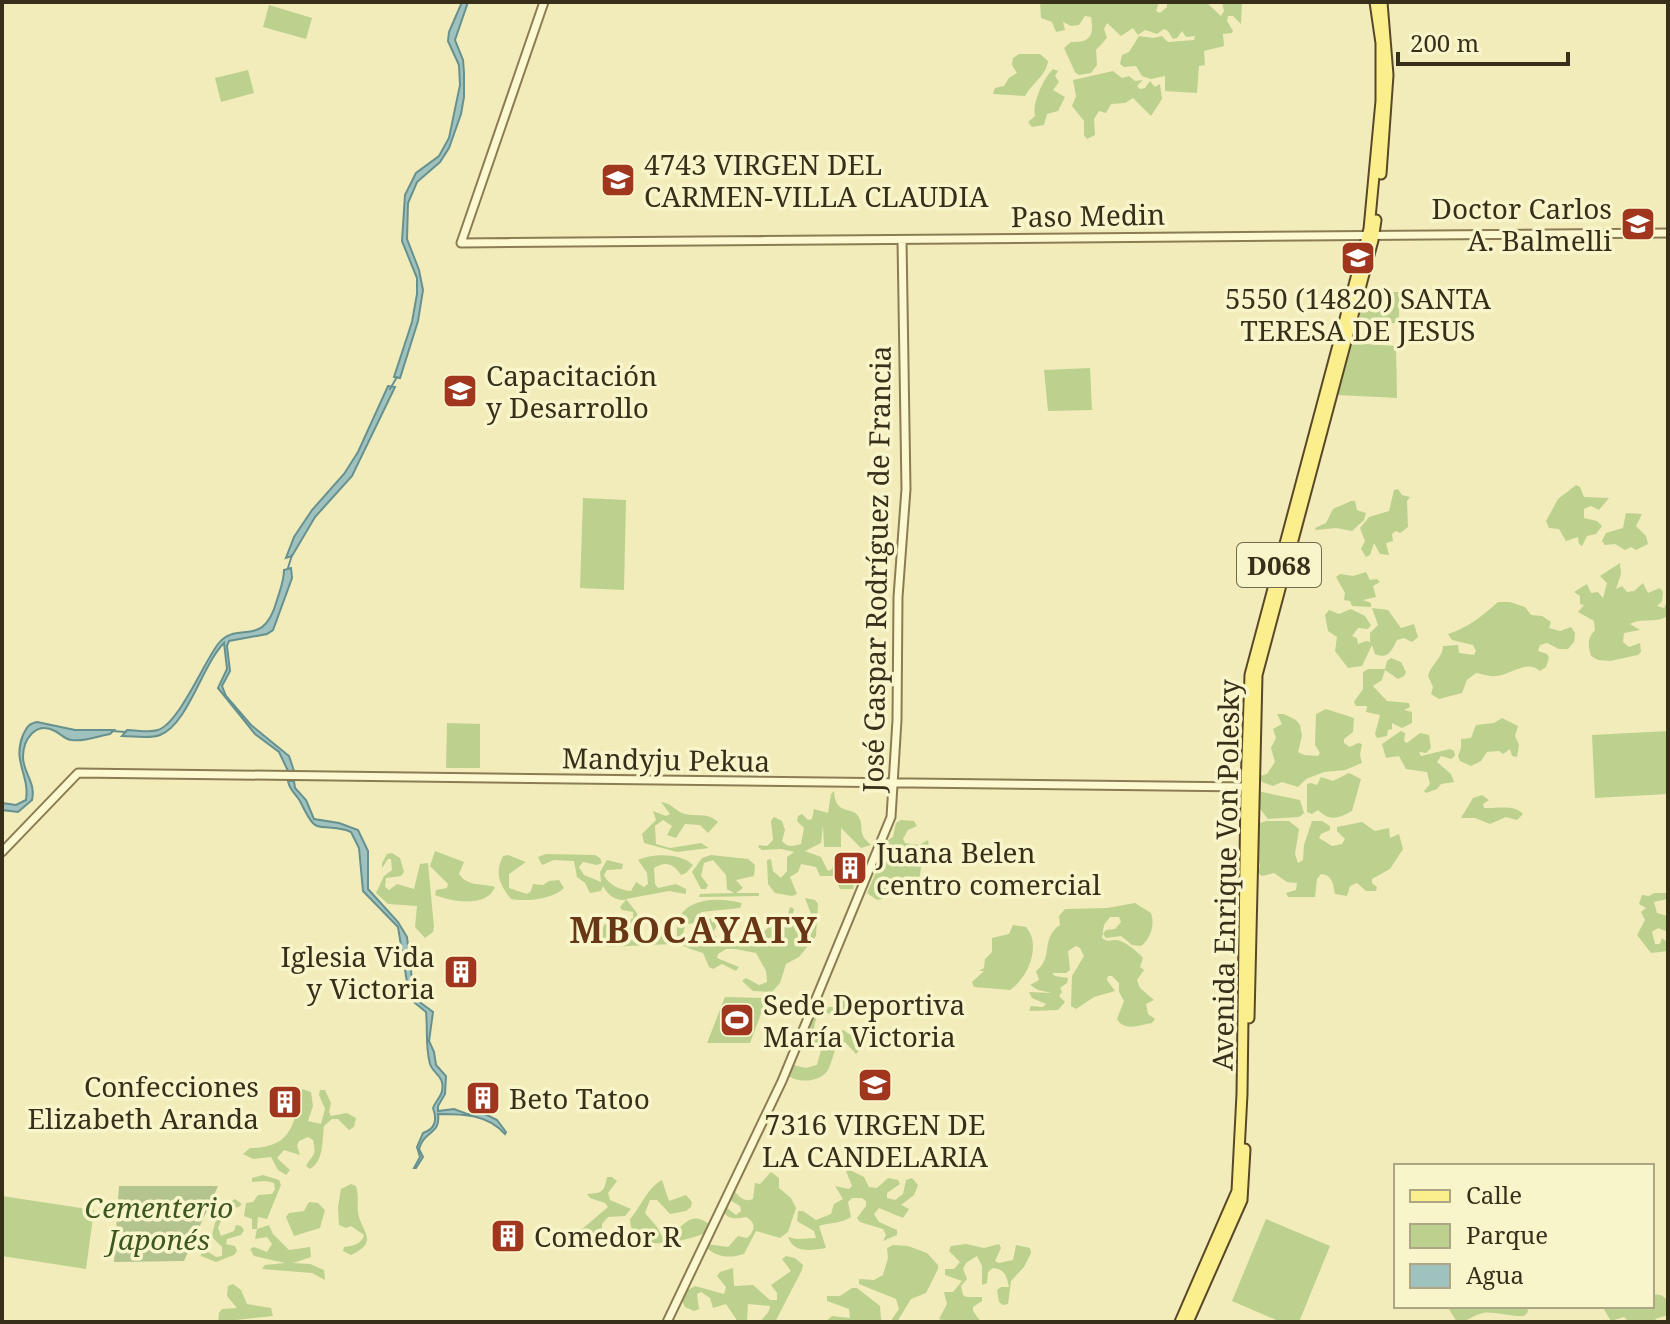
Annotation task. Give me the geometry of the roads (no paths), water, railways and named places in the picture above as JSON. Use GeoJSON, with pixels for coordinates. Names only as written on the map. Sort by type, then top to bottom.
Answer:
{"type":"FeatureCollection","features":[{"type":"Feature","properties":{"kind":"main road","name":"Avenida Enrique Von Polesky"},"geometry":{"type":"LineString","coordinates":[[1375,2],[1381,43],[1383,126]]}},
{"type":"Feature","properties":{"kind":"main road","name":"Avenida Enrique Von Polesky"},"geometry":{"type":"LineString","coordinates":[[1188,1322],[1244,1191],[1252,666],[1371,234],[1388,64],[1382,2]]}},
{"type":"Feature","properties":{"kind":"main road","name":"Avenida Enrique Von Polesky"},"geometry":{"type":"LineString","coordinates":[[1180,1322],[1230,1211],[1238,1183],[1250,787]]}},
{"type":"Feature","properties":{"kind":"street","name":"Paso Medin"},"geometry":{"type":"LineString","coordinates":[[544,2],[461,243],[1668,233]]}},
{"type":"Feature","properties":{"kind":"street","name":"José Gaspar Rodríguez de Francia"},"geometry":{"type":"LineString","coordinates":[[667,1322],[782,1081],[891,817],[898,597],[906,489],[902,240]]}},
{"type":"Feature","properties":{"kind":"street","name":"Mandyju Pekua"},"geometry":{"type":"LineString","coordinates":[[2,852],[78,773],[1250,787]]}},
{"type":"Feature","properties":{"kind":"water"},"geometry":{"type":"Polygon","coordinates":[[[462,2],[468,2],[455,40],[463,60],[461,114],[449,148],[440,162],[417,182],[408,203],[407,239],[423,290],[418,321],[400,378],[394,377],[412,322],[417,294],[417,278],[402,241],[405,195],[416,173],[439,156],[449,138],[460,85],[459,65],[448,41],[462,2]]]}},
{"type":"Feature","properties":{"kind":"water"},"geometry":{"type":"Polygon","coordinates":[[[388,386],[395,387],[352,476],[315,517],[292,556],[286,558],[294,537],[312,510],[344,474],[358,452],[388,386]]]}},
{"type":"Feature","properties":{"kind":"water"},"geometry":{"type":"Polygon","coordinates":[[[291,568],[292,578],[273,630],[267,634],[229,641],[230,671],[222,686],[226,696],[251,725],[289,756],[294,771],[288,771],[279,752],[255,734],[218,688],[227,669],[224,643],[187,707],[170,729],[156,736],[122,736],[127,730],[154,731],[166,725],[182,705],[218,644],[226,637],[257,630],[265,625],[277,600],[284,570],[291,568]]]}},
{"type":"Feature","properties":{"kind":"water"},"geometry":{"type":"Polygon","coordinates":[[[37,722],[75,730],[114,730],[110,734],[77,740],[67,739],[48,729],[37,730],[28,738],[23,757],[32,788],[32,800],[18,812],[2,810],[2,803],[16,805],[26,800],[20,745],[27,728],[37,722]]]}},
{"type":"Feature","properties":{"kind":"water"},"geometry":{"type":"Polygon","coordinates":[[[288,781],[294,781],[314,819],[358,830],[368,851],[368,889],[398,922],[407,937],[413,988],[408,988],[398,927],[363,891],[359,848],[351,832],[314,824],[288,781]]]}},
{"type":"Feature","properties":{"kind":"water"},"geometry":{"type":"Polygon","coordinates":[[[409,998],[414,998],[433,1012],[429,1041],[436,1065],[446,1076],[445,1094],[438,1111],[454,1109],[467,1114],[485,1114],[497,1120],[506,1132],[474,1116],[438,1114],[437,1126],[421,1143],[419,1149],[423,1157],[416,1168],[420,1157],[417,1147],[423,1133],[431,1129],[434,1123],[433,1108],[443,1086],[430,1064],[426,1012],[409,998]]]}},
{"type":"Feature","properties":{"kind":"waterway"},"geometry":{"type":"LineString","coordinates":[[390,389],[397,377]]}},
{"type":"Feature","properties":{"kind":"waterway"},"geometry":{"type":"LineString","coordinates":[[288,568],[292,555]]}},
{"type":"Feature","properties":{"kind":"waterway"},"geometry":{"type":"LineString","coordinates":[[112,731],[126,732]]}},
{"type":"Feature","properties":{"kind":"waterway"},"geometry":{"type":"LineString","coordinates":[[411,987],[412,1000]]}},
{"type":"Feature","properties":{"kind":"place","name":"4743 VIRGEN DEL CARMEN-VILLA CLAUDIA"},"geometry":{"type":"Point","coordinates":[618,180]}},
{"type":"Feature","properties":{"kind":"place","name":"Doctor Carlos A. Balmelli"},"geometry":{"type":"Point","coordinates":[1638,224]}},
{"type":"Feature","properties":{"kind":"place","name":"5550 (14820) SANTA TERESA DE JESUS"},"geometry":{"type":"Point","coordinates":[1358,258]}},
{"type":"Feature","properties":{"kind":"place","name":"Capacitación y Desarrollo"},"geometry":{"type":"Point","coordinates":[460,391]}},
{"type":"Feature","properties":{"kind":"place","name":"Juana Belen centro comercial"},"geometry":{"type":"Point","coordinates":[850,868]}},
{"type":"Feature","properties":{"kind":"place","name":"Iglesia Vida y Victoria"},"geometry":{"type":"Point","coordinates":[461,972]}},
{"type":"Feature","properties":{"kind":"place","name":"Sede Deportiva María Victoria"},"geometry":{"type":"Point","coordinates":[737,1020]}},
{"type":"Feature","properties":{"kind":"place","name":"7316 VIRGEN DE LA CANDELARIA"},"geometry":{"type":"Point","coordinates":[875,1085]}},
{"type":"Feature","properties":{"kind":"place","name":"Beto Tatoo"},"geometry":{"type":"Point","coordinates":[483,1098]}},
{"type":"Feature","properties":{"kind":"place","name":"Confecciones Elizabeth Aranda"},"geometry":{"type":"Point","coordinates":[285,1102]}},
{"type":"Feature","properties":{"kind":"place","name":"Comedor R"},"geometry":{"type":"Point","coordinates":[508,1236]}},
{"type":"Feature","properties":{"kind":"district","name":"MBOCAYATY"},"geometry":{"type":"Point","coordinates":[694,929]}},
{"type":"Feature","properties":{"kind":"park label","name":"Cementerio Japonés"},"geometry":{"type":"Point","coordinates":[159,1223]}}]}
